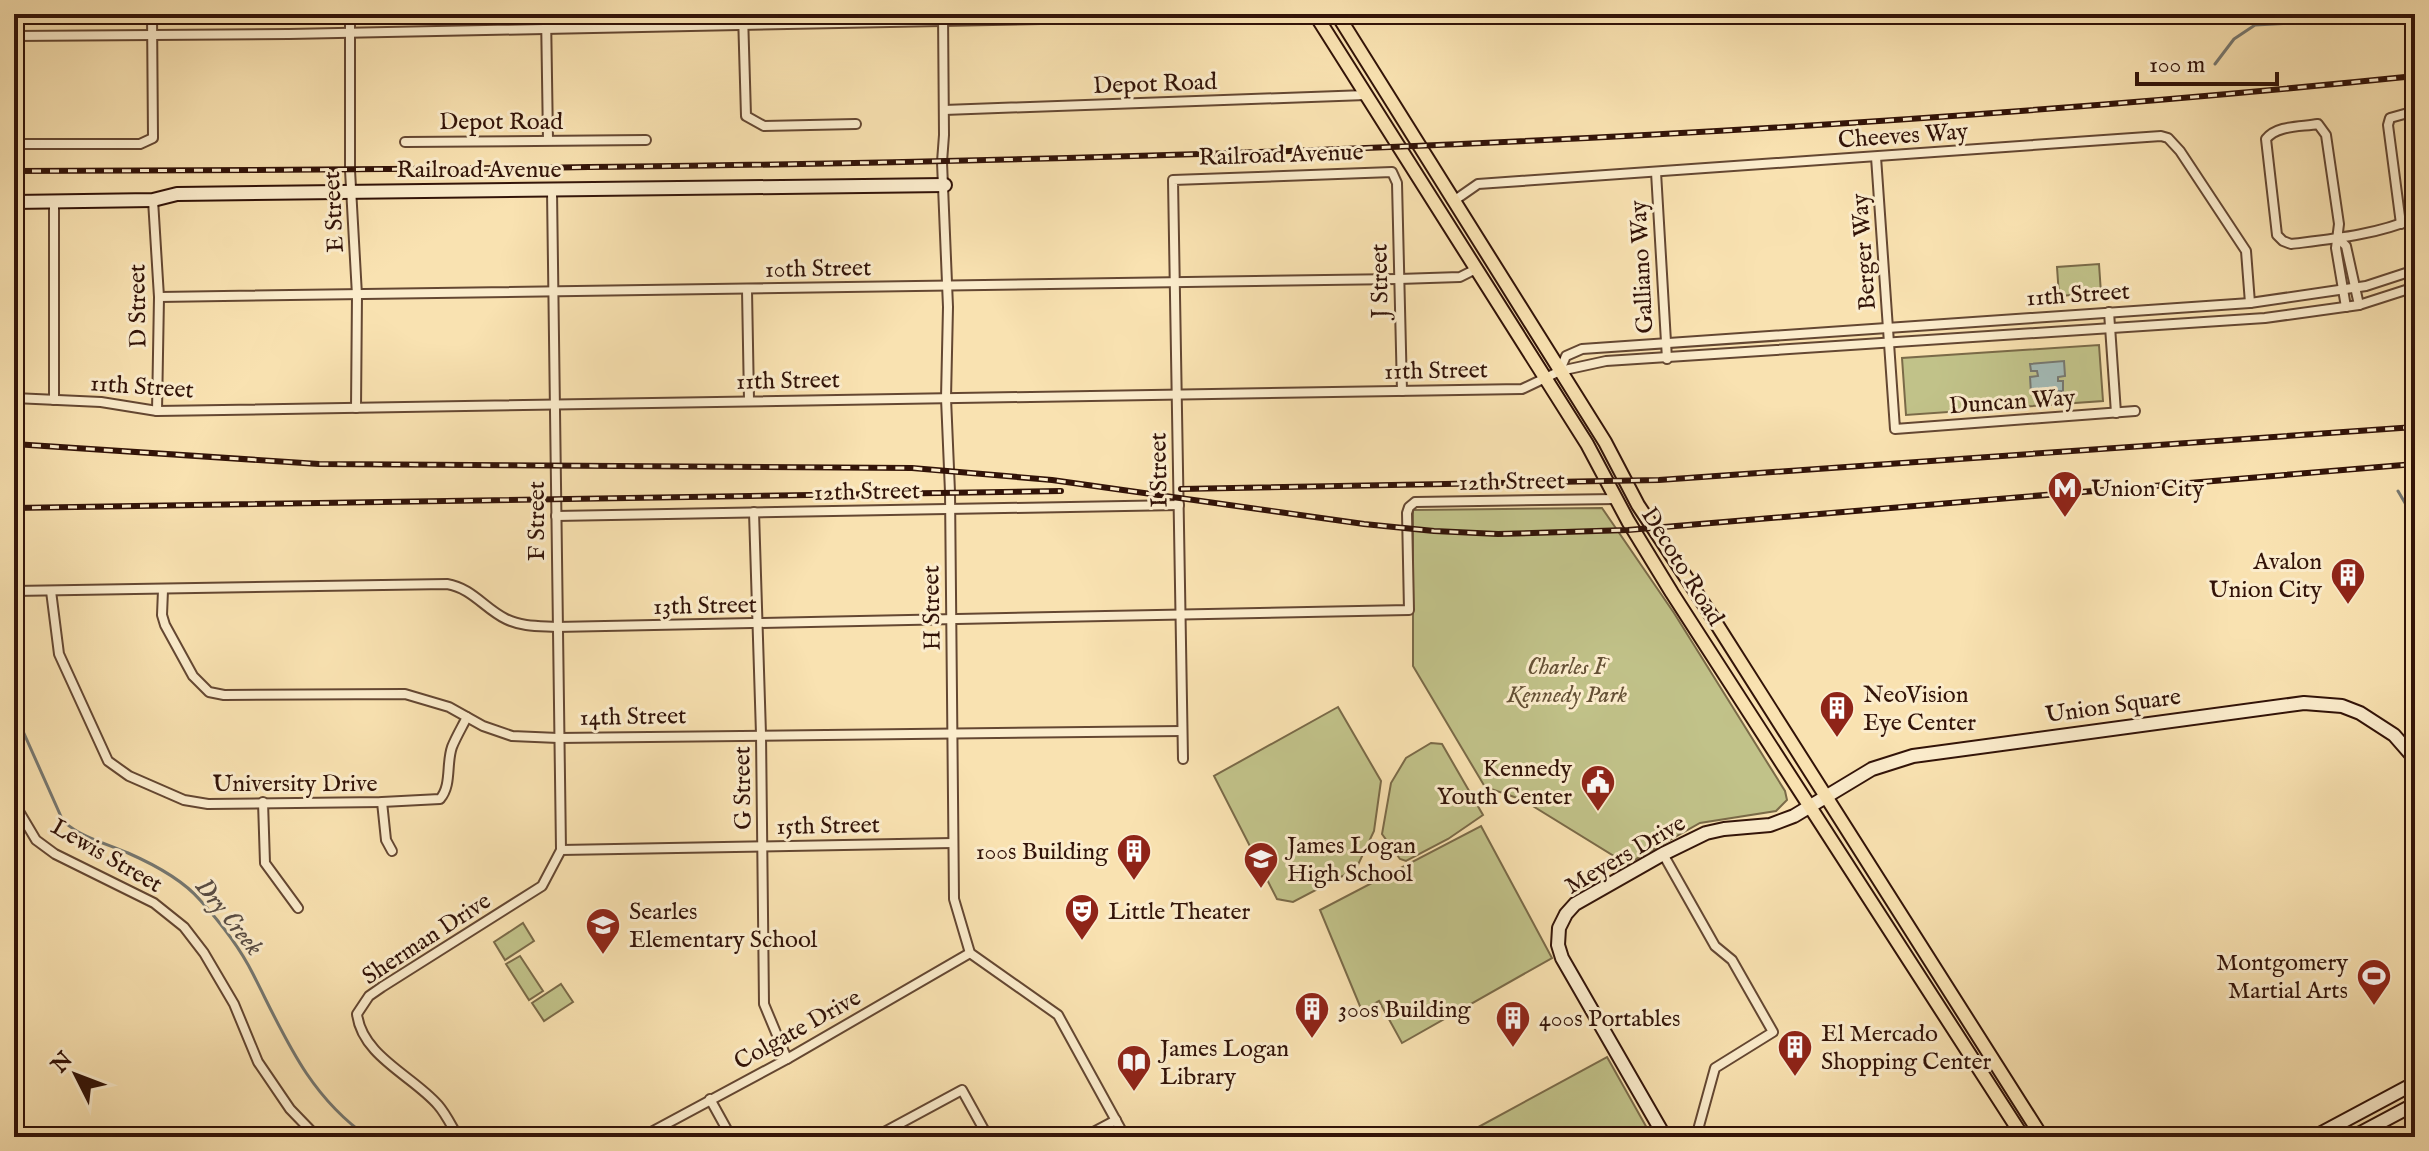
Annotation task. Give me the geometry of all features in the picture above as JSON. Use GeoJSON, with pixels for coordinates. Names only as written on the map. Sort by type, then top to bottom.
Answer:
{"type":"FeatureCollection","features":[{"type":"Feature","properties":{"kind":"main road","name":"Decoto Road"},"geometry":{"type":"LineString","coordinates":[[1315,14],[1587,444],[1672,593],[2023,1137]]}},
{"type":"Feature","properties":{"kind":"main road","name":"Decoto Road"},"geometry":{"type":"LineString","coordinates":[[1337,14],[1605,442],[1660,542],[1699,596],[2042,1137]]}},
{"type":"Feature","properties":{"kind":"main road"},"geometry":{"type":"LineString","coordinates":[[1915,969],[1932,985],[1967,1041],[1984,1044]]}},
{"type":"Feature","properties":{"kind":"main road"},"geometry":{"type":"LineString","coordinates":[[1970,1054],[1980,1058],[2007,1101],[2022,1105]]}},
{"type":"Feature","properties":{"kind":"street"},"geometry":{"type":"LineString","coordinates":[[14,144],[140,144],[153,138],[152,14]]}},
{"type":"Feature","properties":{"kind":"street","name":"E Street"},"geometry":{"type":"LineString","coordinates":[[350,14],[352,192],[357,295],[356,408]]}},
{"type":"Feature","properties":{"kind":"street"},"geometry":{"type":"LineString","coordinates":[[546,14],[548,140]]}},
{"type":"Feature","properties":{"kind":"street"},"geometry":{"type":"LineString","coordinates":[[14,36],[547,27],[743,19],[1293,14]]}},
{"type":"Feature","properties":{"kind":"street","name":"H Street"},"geometry":{"type":"LineString","coordinates":[[943,17],[942,162],[948,285],[946,398],[954,899],[970,953]]}},
{"type":"Feature","properties":{"kind":"street"},"geometry":{"type":"LineString","coordinates":[[743,19],[746,116],[764,126],[856,124]]}},
{"type":"Feature","properties":{"kind":"street","name":"Depot Road"},"geometry":{"type":"LineString","coordinates":[[944,110],[1366,95]]}},
{"type":"Feature","properties":{"kind":"street"},"geometry":{"type":"LineString","coordinates":[[2401,224],[2388,125],[2390,118],[2396,114],[2414,111]]}},
{"type":"Feature","properties":{"kind":"street"},"geometry":{"type":"LineString","coordinates":[[2346,307],[2336,248],[2338,238],[2323,128],[2318,124],[2271,133],[2266,139],[2277,235],[2283,241],[2291,244],[2338,238],[2415,218]]}},
{"type":"Feature","properties":{"kind":"street","name":"Cheeves Way"},"geometry":{"type":"LineString","coordinates":[[1455,200],[1478,184],[2166,137],[2180,151],[2246,251],[2250,303]]}},
{"type":"Feature","properties":{"kind":"street","name":"Depot Road"},"geometry":{"type":"LineString","coordinates":[[405,142],[646,140]]}},
{"type":"Feature","properties":{"kind":"street","name":"Berger Way"},"geometry":{"type":"LineString","coordinates":[[1876,157],[1889,344]]}},
{"type":"Feature","properties":{"kind":"street","name":"Railroad Avenue"},"geometry":{"type":"LineString","coordinates":[[1173,180],[1392,172]]}},
{"type":"Feature","properties":{"kind":"street","name":"J Street"},"geometry":{"type":"LineString","coordinates":[[1392,172],[1397,183],[1402,391]]}},
{"type":"Feature","properties":{"kind":"street","name":"Galliano Way"},"geometry":{"type":"LineString","coordinates":[[1656,172],[1667,359]]}},
{"type":"Feature","properties":{"kind":"street","name":"I Street"},"geometry":{"type":"LineString","coordinates":[[1173,180],[1183,759]]}},
{"type":"Feature","properties":{"kind":"street","name":"Railroad Avenue"},"geometry":{"type":"LineString","coordinates":[[14,202],[153,200],[177,194],[945,185]]}},
{"type":"Feature","properties":{"kind":"street","name":"F Street"},"geometry":{"type":"LineString","coordinates":[[552,191],[561,850]]}},
{"type":"Feature","properties":{"kind":"street","name":"D Street"},"geometry":{"type":"LineString","coordinates":[[153,200],[159,297],[157,411]]}},
{"type":"Feature","properties":{"kind":"street"},"geometry":{"type":"LineString","coordinates":[[54,201],[54,400]]}},
{"type":"Feature","properties":{"kind":"street"},"geometry":{"type":"LineString","coordinates":[[2338,238],[2346,246],[2359,305]]}},
{"type":"Feature","properties":{"kind":"street","name":"10th Street"},"geometry":{"type":"LineString","coordinates":[[159,297],[1399,279],[1460,277],[1476,269]]}},
{"type":"Feature","properties":{"kind":"street","name":"11th Street"},"geometry":{"type":"LineString","coordinates":[[1560,371],[1566,356],[1582,349],[2250,303],[2354,288],[2415,270]]}},
{"type":"Feature","properties":{"kind":"street","name":"11th Street"},"geometry":{"type":"LineString","coordinates":[[14,398],[101,402],[157,411],[1522,389],[1560,371],[1606,361],[2265,318],[2359,305],[2415,287]]}},
{"type":"Feature","properties":{"kind":"street"},"geometry":{"type":"LineString","coordinates":[[747,290],[749,400]]}},
{"type":"Feature","properties":{"kind":"street"},"geometry":{"type":"LineString","coordinates":[[2109,312],[2116,413],[2135,411]]}},
{"type":"Feature","properties":{"kind":"street","name":"Duncan Way"},"geometry":{"type":"LineString","coordinates":[[1889,344],[1895,429],[2116,413]]}},
{"type":"Feature","properties":{"kind":"street","name":"12th Street"},"geometry":{"type":"LineString","coordinates":[[1409,610],[1407,513],[1415,502],[1616,499]]}},
{"type":"Feature","properties":{"kind":"street","name":"12th Street"},"geometry":{"type":"LineString","coordinates":[[556,516],[1179,505]]}},
{"type":"Feature","properties":{"kind":"street","name":"G Street"},"geometry":{"type":"LineString","coordinates":[[754,512],[761,734],[764,1004],[787,1059]]}},
{"type":"Feature","properties":{"kind":"street","name":"13th Street"},"geometry":{"type":"LineString","coordinates":[[14,591],[447,584],[465,590],[513,622],[526,626],[556,627],[1409,610]]}},
{"type":"Feature","properties":{"kind":"street","name":"14th Street"},"geometry":{"type":"LineString","coordinates":[[163,590],[162,615],[165,625],[193,676],[209,692],[224,695],[405,694],[449,707],[483,726],[512,736],[1182,731]]}},
{"type":"Feature","properties":{"kind":"street","name":"University Drive"},"geometry":{"type":"LineString","coordinates":[[51,591],[59,654],[108,761],[129,776],[184,800],[208,804],[440,799],[447,789],[452,747],[467,717]]}},
{"type":"Feature","properties":{"kind":"street","name":"Union Square"},"geometry":{"type":"LineString","coordinates":[[1811,806],[1872,769],[1913,756],[2304,703],[2342,706],[2360,713],[2394,735],[2415,759]]}},
{"type":"Feature","properties":{"kind":"street"},"geometry":{"type":"LineString","coordinates":[[263,802],[265,863],[298,908]]}},
{"type":"Feature","properties":{"kind":"street"},"geometry":{"type":"LineString","coordinates":[[382,802],[386,840],[392,851]]}},
{"type":"Feature","properties":{"kind":"street","name":"Lewis Street"},"geometry":{"type":"LineString","coordinates":[[14,803],[36,840],[57,855],[154,903],[184,927],[204,953],[234,1004],[258,1062],[290,1109],[317,1137]]}},
{"type":"Feature","properties":{"kind":"street","name":"Meyers Drive"},"geometry":{"type":"LineString","coordinates":[[1665,1137],[1562,958],[1558,936],[1562,921],[1575,904],[1706,833],[1770,825],[1811,806]]}},
{"type":"Feature","properties":{"kind":"street","name":"15th Street"},"geometry":{"type":"LineString","coordinates":[[561,850],[953,843]]}},
{"type":"Feature","properties":{"kind":"street","name":"Sherman Drive"},"geometry":{"type":"LineString","coordinates":[[458,1137],[439,1106],[378,1053],[359,1027],[357,1014],[369,996],[542,886],[561,850]]}},
{"type":"Feature","properties":{"kind":"street"},"geometry":{"type":"LineString","coordinates":[[1663,854],[1715,946],[1732,960],[1773,1032],[1715,1068],[1696,1137]]}},
{"type":"Feature","properties":{"kind":"street"},"geometry":{"type":"LineString","coordinates":[[970,953],[1058,1015],[1125,1137]]}},
{"type":"Feature","properties":{"kind":"street","name":"Colgate Drive"},"geometry":{"type":"LineString","coordinates":[[642,1137],[787,1059],[970,953]]}},
{"type":"Feature","properties":{"kind":"street"},"geometry":{"type":"LineString","coordinates":[[2314,1137],[2415,1083]]}},
{"type":"Feature","properties":{"kind":"street"},"geometry":{"type":"LineString","coordinates":[[875,1137],[962,1090],[988,1137]]}},
{"type":"Feature","properties":{"kind":"street"},"geometry":{"type":"LineString","coordinates":[[710,1099],[731,1137]]}},
{"type":"Feature","properties":{"kind":"street"},"geometry":{"type":"LineString","coordinates":[[2380,1102],[2389,1118]]}},
{"type":"Feature","properties":{"kind":"street"},"geometry":{"type":"LineString","coordinates":[[2353,1137],[2415,1104]]}},
{"type":"Feature","properties":{"kind":"street"},"geometry":{"type":"LineString","coordinates":[[1084,1137],[1116,1120]]}},
{"type":"Feature","properties":{"kind":"green space"},"geometry":{"type":"Polygon","coordinates":[[[2099,264],[2101,293],[2059,296],[2057,267],[2099,264]]]}},
{"type":"Feature","properties":{"kind":"green space"},"geometry":{"type":"Polygon","coordinates":[[[2099,345],[2103,401],[1906,415],[1902,358],[2099,345]]]}},
{"type":"Feature","properties":{"kind":"green space","name":"Charles F Kennedy Park"},"geometry":{"type":"Polygon","coordinates":[[[1602,508],[1674,613],[1785,791],[1787,800],[1776,811],[1700,823],[1627,864],[1523,800],[1485,787],[1413,666],[1413,510],[1602,508]]]}},
{"type":"Feature","properties":{"kind":"green space"},"geometry":{"type":"Polygon","coordinates":[[[1338,707],[1381,781],[1374,831],[1356,869],[1293,902],[1277,899],[1214,776],[1338,707]]]}},
{"type":"Feature","properties":{"kind":"green space"},"geometry":{"type":"Polygon","coordinates":[[[1431,743],[1442,744],[1483,815],[1448,839],[1406,861],[1400,859],[1382,834],[1391,783],[1406,758],[1431,743]]]}},
{"type":"Feature","properties":{"kind":"green space"},"geometry":{"type":"Polygon","coordinates":[[[1481,826],[1552,958],[1402,1043],[1379,1001],[1362,1011],[1320,910],[1481,826]]]}},
{"type":"Feature","properties":{"kind":"green space"},"geometry":{"type":"Polygon","coordinates":[[[523,923],[534,941],[505,960],[494,942],[523,923]]]}},
{"type":"Feature","properties":{"kind":"green space"},"geometry":{"type":"Polygon","coordinates":[[[520,956],[543,991],[529,1000],[506,964],[520,956]]]}},
{"type":"Feature","properties":{"kind":"green space"},"geometry":{"type":"Polygon","coordinates":[[[561,984],[573,1002],[544,1021],[532,1003],[561,984]]]}},
{"type":"Feature","properties":{"kind":"green space"},"geometry":{"type":"Polygon","coordinates":[[[1607,1057],[1652,1137],[1460,1137],[1607,1057]]]}},
{"type":"Feature","properties":{"kind":"water"},"geometry":{"type":"Polygon","coordinates":[[[2064,361],[2065,376],[2058,377],[2058,381],[2063,381],[2063,391],[2031,393],[2030,377],[2038,376],[2037,371],[2031,371],[2030,364],[2064,361]]]}},
{"type":"Feature","properties":{"kind":"waterway"},"geometry":{"type":"LineString","coordinates":[[2215,64],[2234,39],[2255,25],[2415,16]]}},
{"type":"Feature","properties":{"kind":"waterway"},"geometry":{"type":"LineString","coordinates":[[2398,491],[2415,520]]}},
{"type":"Feature","properties":{"kind":"waterway","name":"Dry Creek"},"geometry":{"type":"LineString","coordinates":[[14,711],[63,821],[86,836],[157,867],[193,892],[242,954],[314,1084],[347,1121],[368,1137]]}},
{"type":"Feature","properties":{"kind":"railway"},"geometry":{"type":"LineString","coordinates":[[14,171],[615,167],[1216,154],[1516,142],[1816,125],[2116,104],[2415,76]]}},
{"type":"Feature","properties":{"kind":"railway"},"geometry":{"type":"LineString","coordinates":[[1181,489],[1659,480],[2415,427]]}},
{"type":"Feature","properties":{"kind":"railway"},"geometry":{"type":"LineString","coordinates":[[14,444],[319,464],[912,468],[1052,480],[1364,524],[1498,534],[1628,530],[2415,464]]}},
{"type":"Feature","properties":{"kind":"railway"},"geometry":{"type":"LineString","coordinates":[[14,508],[1061,491]]}},
{"type":"Feature","properties":{"kind":"place","name":"Union City"},"geometry":{"type":"Point","coordinates":[2065,519]}},
{"type":"Feature","properties":{"kind":"place","name":"Avalon Union City"},"geometry":{"type":"Point","coordinates":[2348,606]}},
{"type":"Feature","properties":{"kind":"place","name":"NeoVision Eye Center"},"geometry":{"type":"Point","coordinates":[1837,739]}},
{"type":"Feature","properties":{"kind":"place","name":"Kennedy Youth Center"},"geometry":{"type":"Point","coordinates":[1598,813]}},
{"type":"Feature","properties":{"kind":"place","name":"100s Building"},"geometry":{"type":"Point","coordinates":[1134,882]}},
{"type":"Feature","properties":{"kind":"place","name":"James Logan High School"},"geometry":{"type":"Point","coordinates":[1261,890]}},
{"type":"Feature","properties":{"kind":"place","name":"Little Theater"},"geometry":{"type":"Point","coordinates":[1082,942]}},
{"type":"Feature","properties":{"kind":"place","name":"Searles Elementary School"},"geometry":{"type":"Point","coordinates":[603,956]}},
{"type":"Feature","properties":{"kind":"place","name":"Montgomery Martial Arts"},"geometry":{"type":"Point","coordinates":[2374,1007]}},
{"type":"Feature","properties":{"kind":"place","name":"300s Building"},"geometry":{"type":"Point","coordinates":[1312,1040]}},
{"type":"Feature","properties":{"kind":"place","name":"400s Portables"},"geometry":{"type":"Point","coordinates":[1513,1049]}},
{"type":"Feature","properties":{"kind":"place","name":"El Mercado Shopping Center"},"geometry":{"type":"Point","coordinates":[1795,1078]}},
{"type":"Feature","properties":{"kind":"place","name":"James Logan Library"},"geometry":{"type":"Point","coordinates":[1134,1093]}}]}
